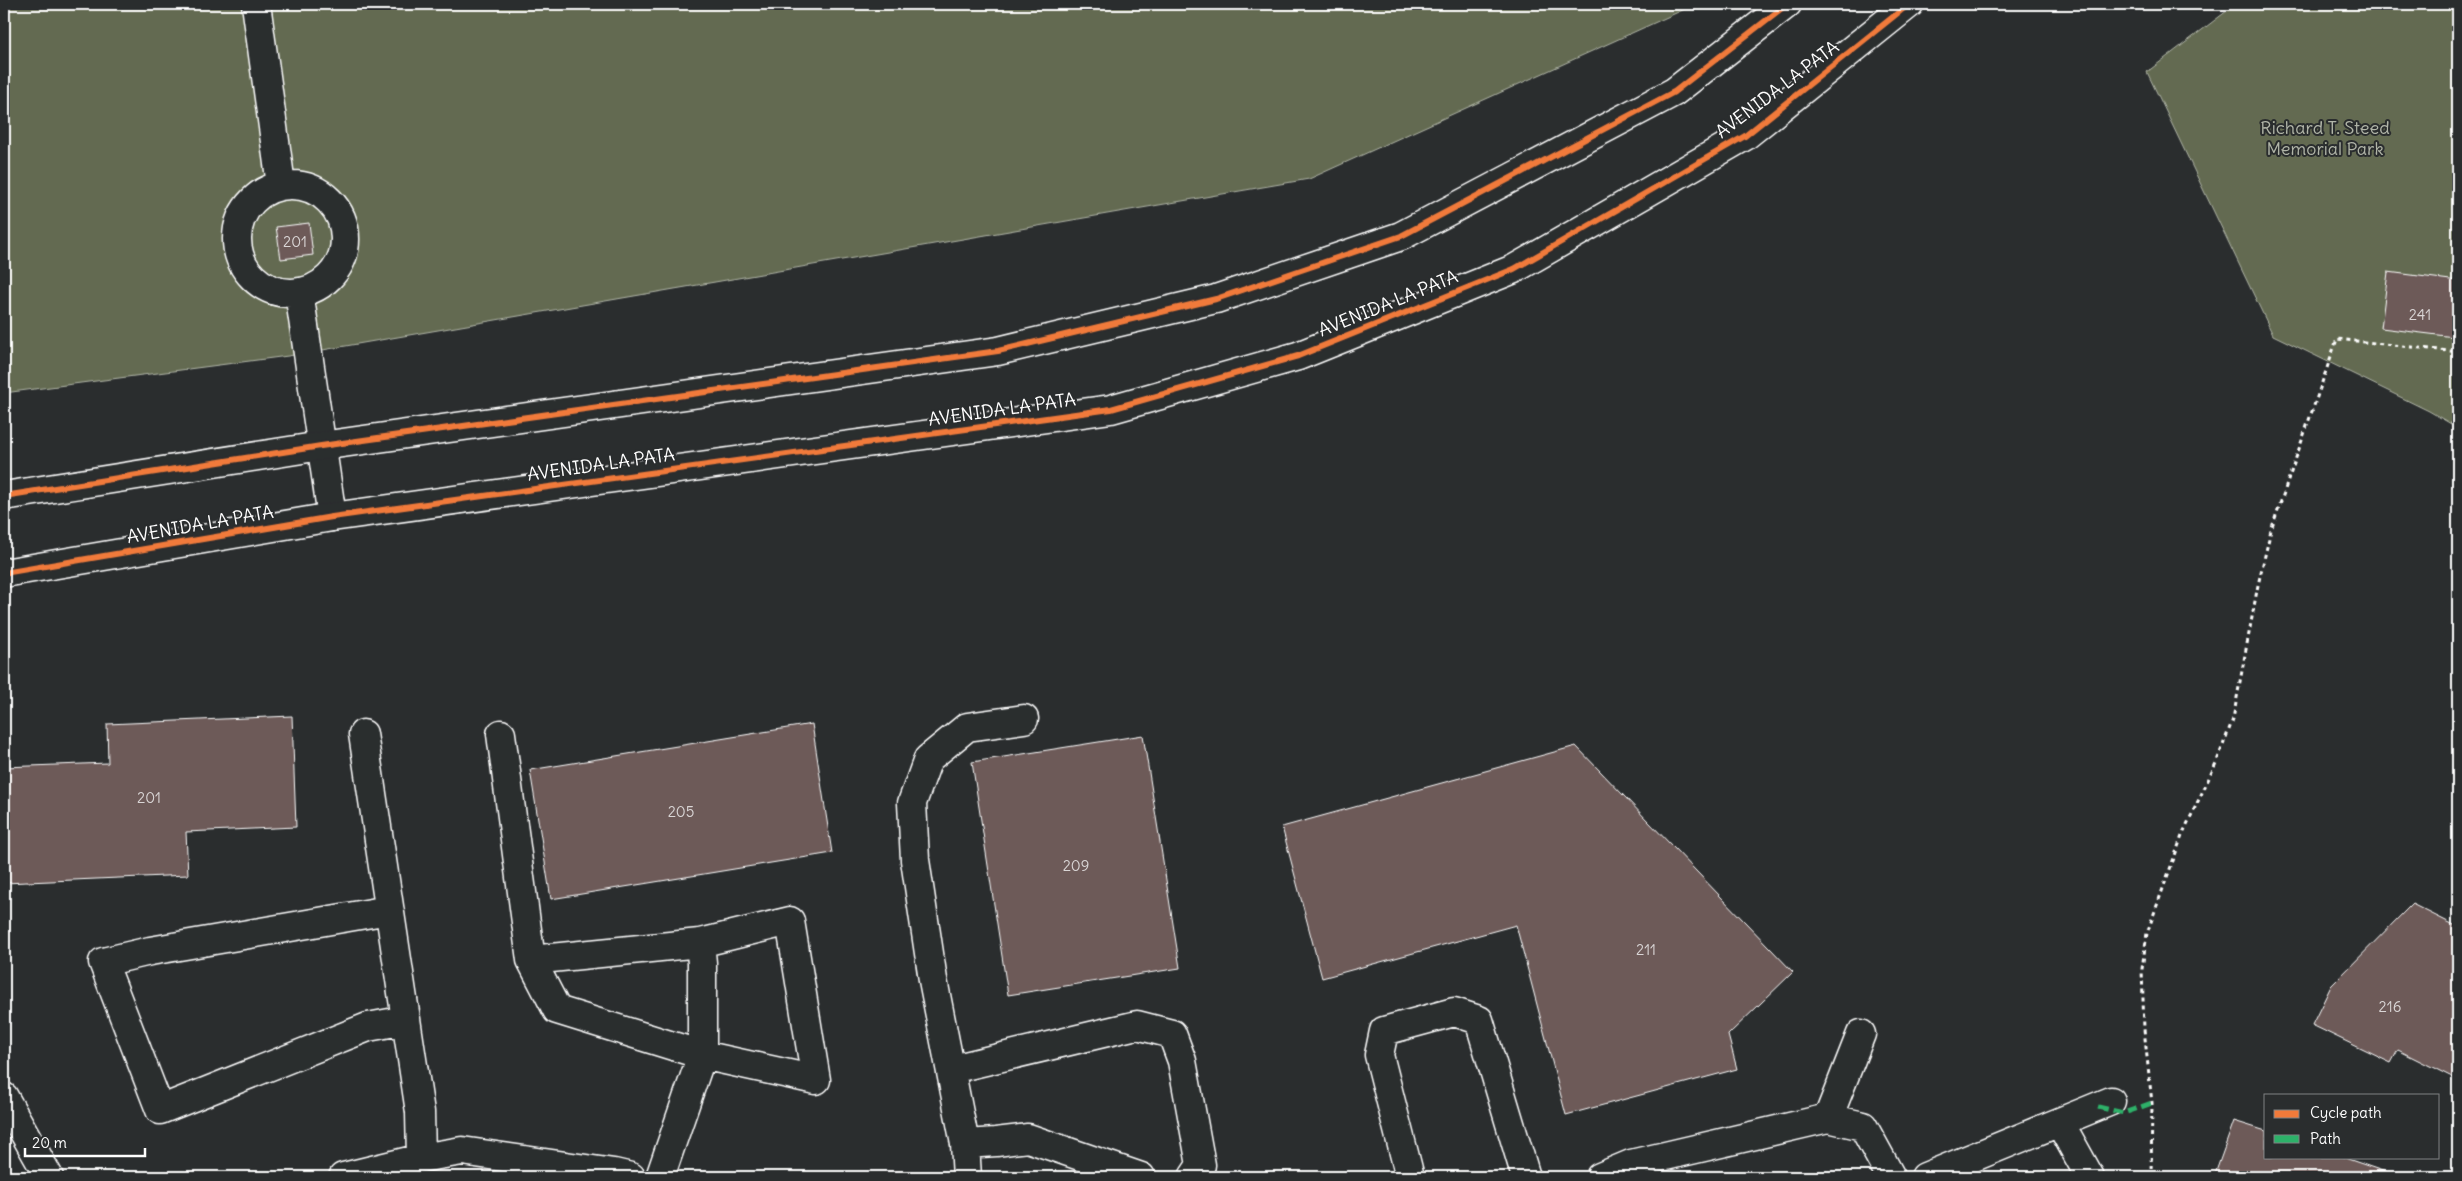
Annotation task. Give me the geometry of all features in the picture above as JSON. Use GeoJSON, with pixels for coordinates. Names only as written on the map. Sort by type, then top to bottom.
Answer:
{"type":"FeatureCollection","features":[{"type":"Feature","properties":{"kind":"main road"},"geometry":{"type":"LineString","coordinates":[[256,4],[281,185]]}},
{"type":"Feature","properties":{"kind":"main road"},"geometry":{"type":"LineString","coordinates":[[4,496],[321,446],[998,351],[1216,299],[1401,236],[1674,92],[1787,4]]}},
{"type":"Feature","properties":{"kind":"main road","name":"AVENIDA LA PATA"},"geometry":{"type":"LineString","coordinates":[[4,573],[332,517],[1111,409],[1298,356],[1514,269],[1728,146],[1745,136],[1909,4]]}},
{"type":"Feature","properties":{"kind":"main road"},"geometry":{"type":"LineString","coordinates":[[299,184],[318,190],[332,202],[342,218],[346,236],[344,254],[335,272],[322,284],[299,292],[287,294],[270,290],[256,280],[244,267],[238,251],[236,233],[241,216],[251,202],[265,191],[281,185],[299,184]]}},
{"type":"Feature","properties":{"kind":"main road"},"geometry":{"type":"LineString","coordinates":[[299,292],[316,397],[321,446],[332,517]]}},
{"type":"Feature","properties":{"kind":"main road"},"geometry":{"type":"LineString","coordinates":[[967,1177],[965,1144],[927,943],[915,860],[912,803],[928,759],[967,727],[1024,719]]}},
{"type":"Feature","properties":{"kind":"main road"},"geometry":{"type":"LineString","coordinates":[[363,734],[420,1112],[421,1158]]}},
{"type":"Feature","properties":{"kind":"main road"},"geometry":{"type":"LineString","coordinates":[[501,734],[531,960],[556,1010],[702,1055],[816,1080],[790,921],[700,943],[531,960]]}},
{"type":"Feature","properties":{"kind":"main road"},"geometry":{"type":"LineString","coordinates":[[389,910],[150,951],[103,962],[160,1110],[368,1027],[406,1020]]}},
{"type":"Feature","properties":{"kind":"main road"},"geometry":{"type":"LineString","coordinates":[[660,1177],[702,1055],[702,963],[700,943]]}},
{"type":"Feature","properties":{"kind":"main road"},"geometry":{"type":"LineString","coordinates":[[1410,1177],[1379,1055],[1384,1031],[1454,1012],[1479,1020],[1526,1177]]}},
{"type":"Feature","properties":{"kind":"main road"},"geometry":{"type":"LineString","coordinates":[[952,1069],[1137,1025],[1172,1034],[1182,1061],[1201,1165],[1193,1177]]}},
{"type":"Feature","properties":{"kind":"main road"},"geometry":{"type":"LineString","coordinates":[[1828,1118],[1861,1034]]}},
{"type":"Feature","properties":{"kind":"main road"},"geometry":{"type":"LineString","coordinates":[[4,1097],[49,1177]]}},
{"type":"Feature","properties":{"kind":"main road"},"geometry":{"type":"LineString","coordinates":[[1925,1177],[2111,1101]]}},
{"type":"Feature","properties":{"kind":"main road"},"geometry":{"type":"LineString","coordinates":[[1600,1177],[1631,1164],[1828,1118],[1863,1126],[1891,1177]]}},
{"type":"Feature","properties":{"kind":"main road"},"geometry":{"type":"LineString","coordinates":[[2060,1122],[2090,1177]]}},
{"type":"Feature","properties":{"kind":"main road"},"geometry":{"type":"LineString","coordinates":[[965,1144],[1028,1138],[1141,1177]]}},
{"type":"Feature","properties":{"kind":"main road"},"geometry":{"type":"LineString","coordinates":[[343,1177],[421,1158],[462,1151],[631,1177]]}},
{"type":"Feature","properties":{"kind":"path"},"geometry":{"type":"LineString","coordinates":[[2151,1177],[2152,1103],[2144,1029],[2142,969],[2146,933],[2183,833],[2233,719],[2258,585],[2271,530],[2336,339],[2458,352]]}},
{"type":"Feature","properties":{"kind":"green space"},"geometry":{"type":"Polygon","coordinates":[[[4,4],[1696,4],[1309,179],[288,356],[4,393],[4,4]]]}},
{"type":"Feature","properties":{"kind":"green space","name":"Richard T. Steed Memorial Park"},"geometry":{"type":"Polygon","coordinates":[[[2236,4],[2458,4],[2458,428],[2429,411],[2273,335],[2147,72],[2236,4]]]}},
{"type":"Feature","properties":{"kind":"building"},"geometry":{"type":"Polygon","coordinates":[[[309,223],[313,255],[281,259],[276,227],[309,223]]]}},
{"type":"Feature","properties":{"kind":"building"},"geometry":{"type":"Polygon","coordinates":[[[2388,272],[2458,281],[2454,337],[2381,328],[2388,272]]]}},
{"type":"Feature","properties":{"kind":"building"},"geometry":{"type":"Polygon","coordinates":[[[292,716],[296,827],[186,832],[188,875],[4,883],[4,767],[108,763],[107,724],[292,716]]]}},
{"type":"Feature","properties":{"kind":"building"},"geometry":{"type":"Polygon","coordinates":[[[812,724],[832,853],[551,899],[530,770],[812,724]]]}},
{"type":"Feature","properties":{"kind":"building"},"geometry":{"type":"Polygon","coordinates":[[[1143,735],[1180,968],[1008,995],[972,762],[1143,735]]]}},
{"type":"Feature","properties":{"kind":"building"},"geometry":{"type":"Polygon","coordinates":[[[1576,746],[1793,972],[1728,1035],[1737,1069],[1566,1115],[1516,925],[1322,978],[1282,827],[1576,746]]]}},
{"type":"Feature","properties":{"kind":"building"},"geometry":{"type":"Polygon","coordinates":[[[2412,904],[2458,927],[2458,1080],[2398,1050],[2391,1063],[2312,1025],[2331,986],[2412,904]]]}},
{"type":"Feature","properties":{"kind":"building"},"geometry":{"type":"Polygon","coordinates":[[[2234,1121],[2264,1130],[2264,1158],[2345,1158],[2400,1177],[2214,1177],[2234,1121]]]}},
{"type":"Feature","properties":{"kind":"marked path"},"geometry":{"type":"LineString","coordinates":[[2098,1107],[2124,1113],[2152,1103]]}},
{"type":"Feature","properties":{"kind":"cycle path"},"geometry":{"type":"LineString","coordinates":[[4,496],[321,446],[998,351],[1216,299],[1401,236],[1674,92],[1787,4]]}},
{"type":"Feature","properties":{"kind":"cycle path"},"geometry":{"type":"LineString","coordinates":[[4,573],[332,517],[1111,409],[1298,356],[1514,269],[1745,136],[1909,4]]}}]}
